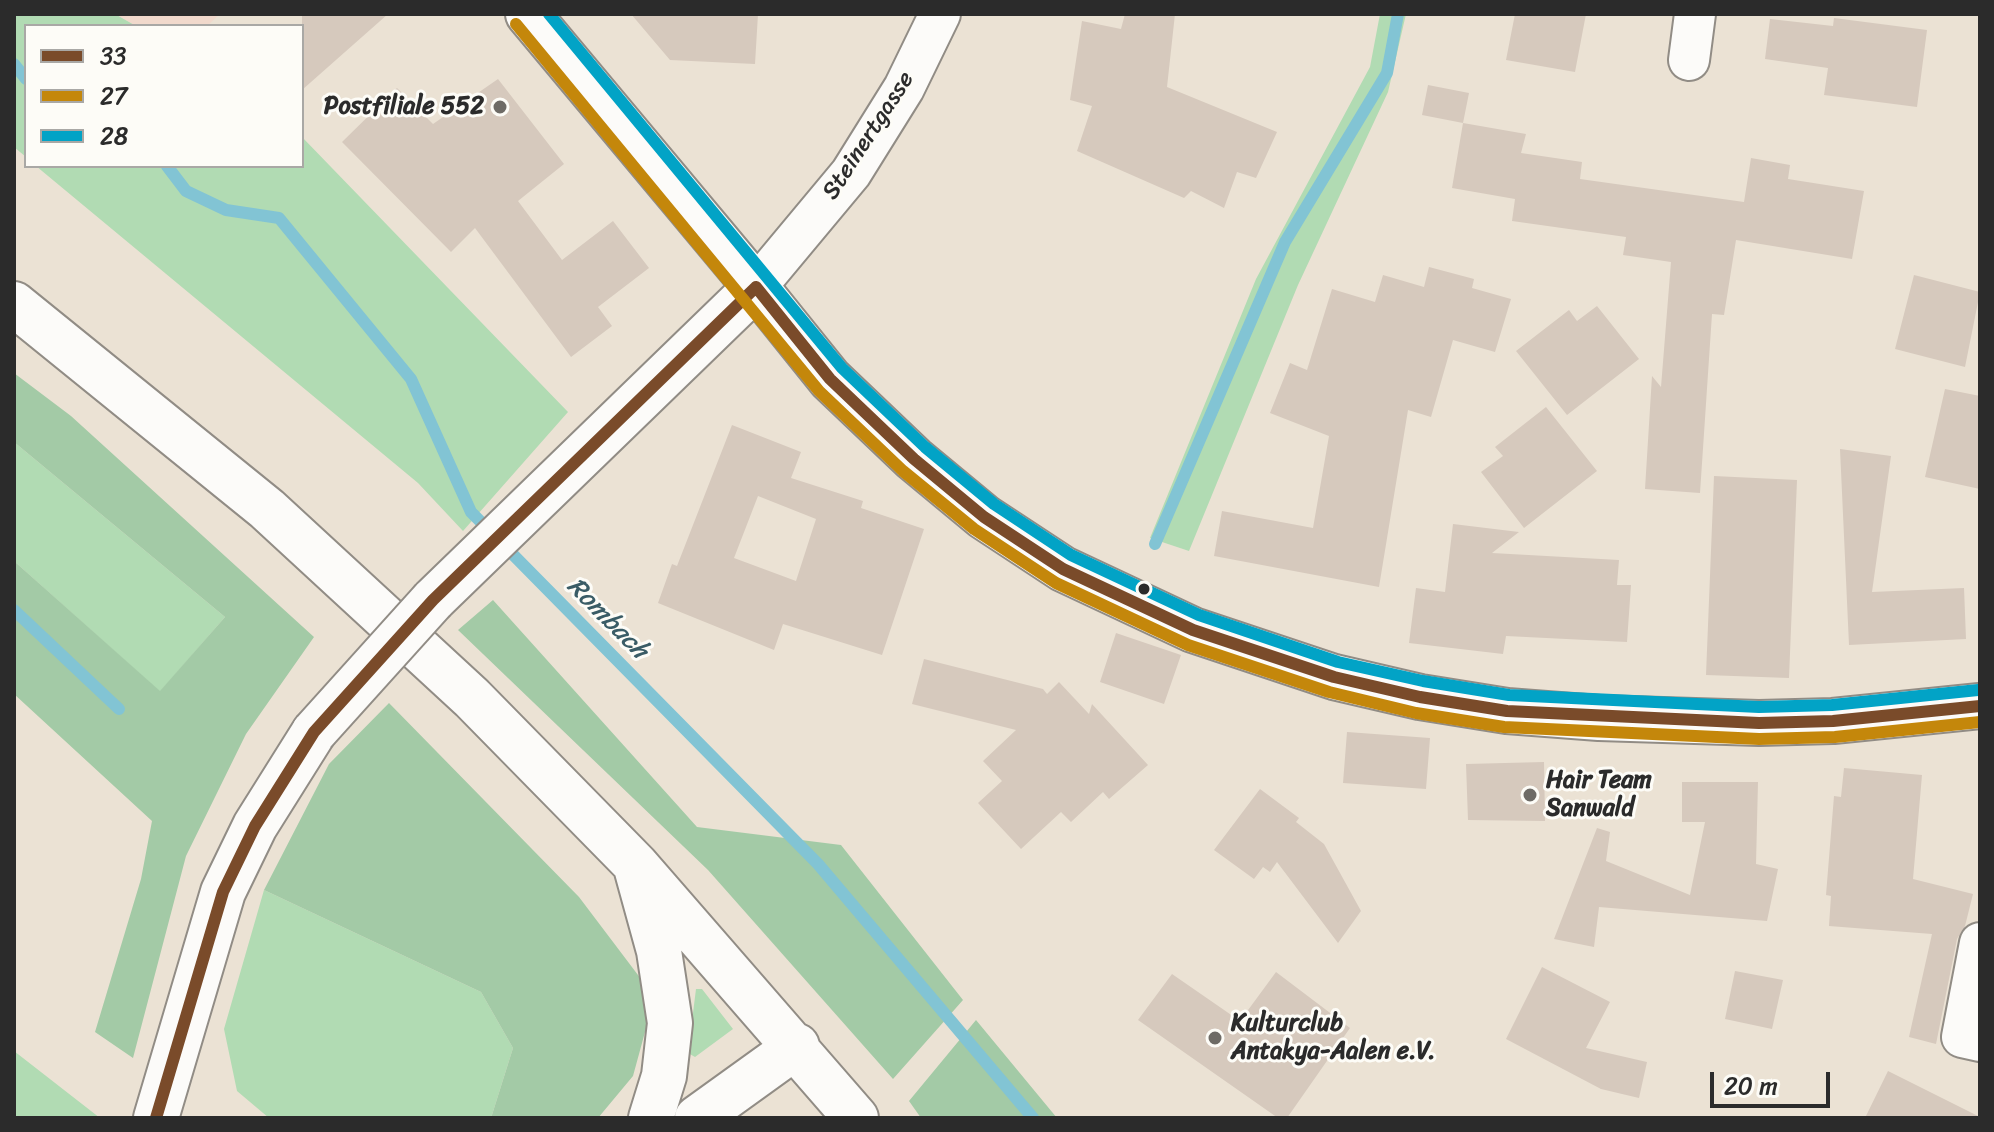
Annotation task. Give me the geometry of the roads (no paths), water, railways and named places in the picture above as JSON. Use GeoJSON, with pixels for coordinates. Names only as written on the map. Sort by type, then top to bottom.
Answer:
{"type":"FeatureCollection","features":[{"type":"Feature","properties":{"kind":"main road"},"geometry":{"type":"LineString","coordinates":[[528,14],[830,379],[914,459],[984,517],[1063,569],[1193,630],[1334,677],[1420,697],[1507,711],[1599,718],[1759,723],[1833,721],[1980,706]]}},
{"type":"Feature","properties":{"kind":"main road"},"geometry":{"type":"LineString","coordinates":[[156,1118],[223,892],[255,826],[314,732],[371,665],[519,516],[756,287]]}},
{"type":"Feature","properties":{"kind":"main road"},"geometry":{"type":"LineString","coordinates":[[14,304],[144,406],[387,617],[524,750],[636,865],[797,1046],[856,1118]]}},
{"type":"Feature","properties":{"kind":"main road"},"geometry":{"type":"LineString","coordinates":[[636,865],[659,951],[670,1023],[664,1076],[651,1118]]}},
{"type":"Feature","properties":{"kind":"main road"},"geometry":{"type":"LineString","coordinates":[[697,1118],[797,1046]]}},
{"type":"Feature","properties":{"kind":"street","name":"Steinertgasse"},"geometry":{"type":"LineString","coordinates":[[756,287],[851,173],[904,88],[940,14]]}},
{"type":"Feature","properties":{"kind":"street"},"geometry":{"type":"LineString","coordinates":[[1689,60],[1695,14]]}},
{"type":"Feature","properties":{"kind":"street"},"geometry":{"type":"LineString","coordinates":[[1980,943],[1962,1037],[1980,1041]]}},
{"type":"Feature","properties":{"kind":"waterway"},"geometry":{"type":"LineString","coordinates":[[1155,544],[1285,242],[1387,73],[1398,14]]}},
{"type":"Feature","properties":{"kind":"waterway","name":"Rombach"},"geometry":{"type":"LineString","coordinates":[[14,64],[24,76]]}},
{"type":"Feature","properties":{"kind":"waterway","name":"Rombach"},"geometry":{"type":"LineString","coordinates":[[169,168],[186,191],[226,210],[279,218],[411,379],[471,512],[818,864],[1033,1118]]}},
{"type":"Feature","properties":{"kind":"waterway"},"geometry":{"type":"LineString","coordinates":[[14,610],[119,709]]}},
{"type":"Feature","properties":{"kind":"place","name":"Postfiliale 552"},"geometry":{"type":"Point","coordinates":[500,107]}},
{"type":"Feature","properties":{"kind":"place","name":"Hair Team Sanwald"},"geometry":{"type":"Point","coordinates":[1530,795]}},
{"type":"Feature","properties":{"kind":"place","name":"Kulturclub Antakya-Aalen e.V."},"geometry":{"type":"Point","coordinates":[1215,1038]}}]}
